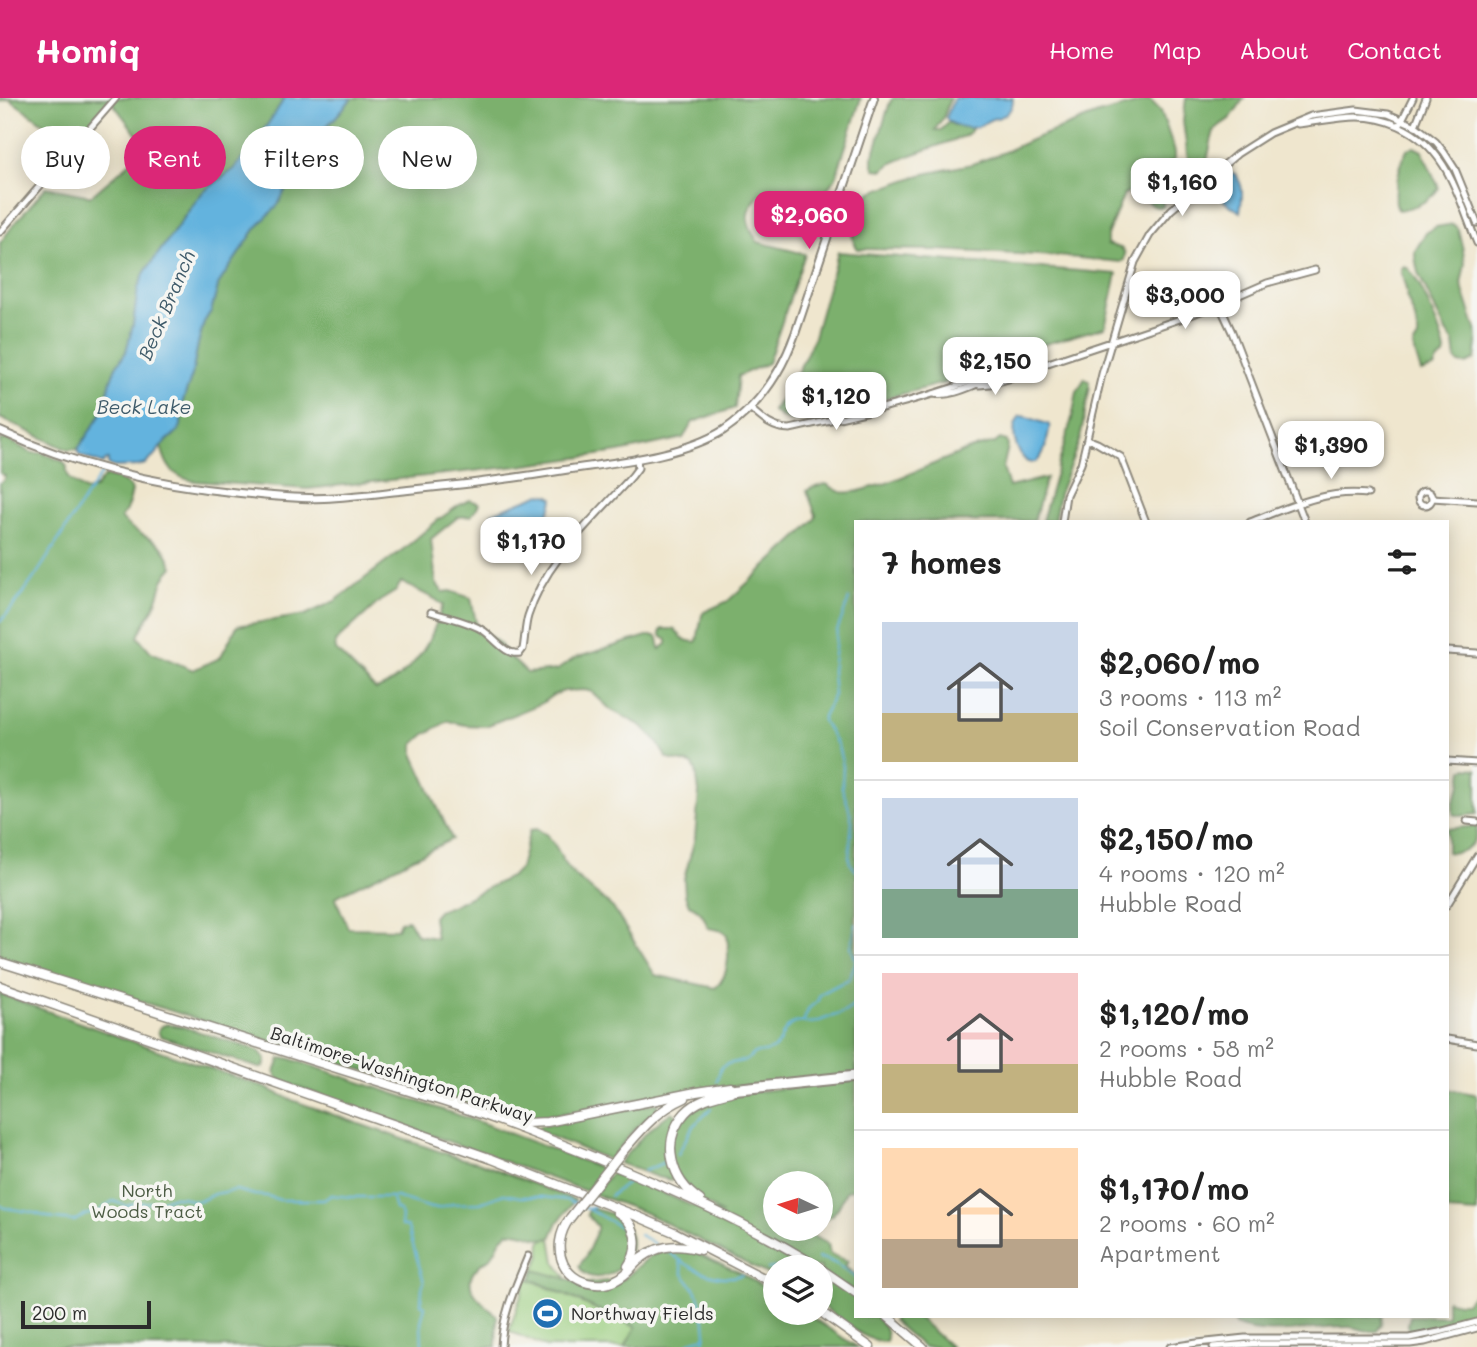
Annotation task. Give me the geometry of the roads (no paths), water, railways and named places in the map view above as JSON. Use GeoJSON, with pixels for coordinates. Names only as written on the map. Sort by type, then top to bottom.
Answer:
{"type":"FeatureCollection","features":[{"type":"Feature","properties":{"kind":"highway","name":"Baltimore-Washington Parkway"},"geometry":{"type":"LineString","coordinates":[[0,962],[468,1108],[622,1169],[727,1215],[796,1255]]}},
{"type":"Feature","properties":{"kind":"highway"},"geometry":{"type":"LineString","coordinates":[[0,986],[492,1159],[639,1217],[763,1278]]}},
{"type":"Feature","properties":{"kind":"highway"},"geometry":{"type":"LineString","coordinates":[[468,1108],[516,1122],[536,1123],[696,1092],[730,1089]]}},
{"type":"Feature","properties":{"kind":"highway"},"geometry":{"type":"LineString","coordinates":[[714,1252],[680,1245],[665,1247],[645,1256],[617,1281],[597,1284],[578,1279],[565,1267],[559,1253],[560,1238],[570,1218],[643,1128],[689,1101],[730,1089]]}},
{"type":"Feature","properties":{"kind":"highway"},"geometry":{"type":"LineString","coordinates":[[727,1215],[686,1190],[676,1173],[671,1150],[676,1129],[685,1113],[704,1100],[730,1089]]}},
{"type":"Feature","properties":{"kind":"highway"},"geometry":{"type":"LineString","coordinates":[[560,1238],[568,1264],[585,1278],[608,1279],[628,1266],[635,1250],[636,1238],[632,1227],[624,1216],[596,1200]]}},
{"type":"Feature","properties":{"kind":"highway","name":"Baltimore-Washington Parkway"},"geometry":{"type":"LineString","coordinates":[[833,1277],[854,1292]]}},
{"type":"Feature","properties":{"kind":"highway"},"geometry":{"type":"LineString","coordinates":[[889,1318],[923,1347]]}},
{"type":"Feature","properties":{"kind":"highway"},"geometry":{"type":"LineString","coordinates":[[833,1321],[870,1347]]}},
{"type":"Feature","properties":{"kind":"main road"},"geometry":{"type":"LineString","coordinates":[[0,431],[49,452],[110,472],[215,491],[295,497],[338,497],[527,477],[678,450],[705,440],[751,409],[775,378],[790,349],[874,98]]}},
{"type":"Feature","properties":{"kind":"street"},"geometry":{"type":"LineString","coordinates":[[0,232],[116,98]]}},
{"type":"Feature","properties":{"kind":"street"},"geometry":{"type":"LineString","coordinates":[[1399,126],[1413,98]]}},
{"type":"Feature","properties":{"kind":"street"},"geometry":{"type":"LineString","coordinates":[[1414,129],[1426,98]]}},
{"type":"Feature","properties":{"kind":"street"},"geometry":{"type":"LineString","coordinates":[[1062,520],[1066,495],[1081,464],[1098,389],[1135,261],[1160,222],[1237,153],[1270,133],[1311,116],[1356,110],[1379,112],[1402,119],[1443,162],[1477,243]]}},
{"type":"Feature","properties":{"kind":"street"},"geometry":{"type":"LineString","coordinates":[[1292,124],[1357,117],[1414,129],[1436,142],[1450,160],[1477,223]]}},
{"type":"Feature","properties":{"kind":"street"},"geometry":{"type":"LineString","coordinates":[[1462,207],[1477,201]]}},
{"type":"Feature","properties":{"kind":"street"},"geometry":{"type":"LineString","coordinates":[[972,385],[990,384],[1219,304],[1267,283],[1315,270]]}},
{"type":"Feature","properties":{"kind":"street"},"geometry":{"type":"LineString","coordinates":[[1219,304],[1304,520]]}},
{"type":"Feature","properties":{"kind":"street"},"geometry":{"type":"LineString","coordinates":[[751,409],[776,428],[790,429],[878,409],[972,381],[991,368],[1008,362],[1027,359],[1045,364]]}},
{"type":"Feature","properties":{"kind":"street"},"geometry":{"type":"LineString","coordinates":[[931,393],[947,395],[1003,375],[1014,374]]}},
{"type":"Feature","properties":{"kind":"street"},"geometry":{"type":"LineString","coordinates":[[1087,439],[1121,457],[1145,520]]}},
{"type":"Feature","properties":{"kind":"street"},"geometry":{"type":"LineString","coordinates":[[431,612],[477,627],[509,652],[520,653],[528,614],[542,583],[565,549],[632,476],[638,468],[637,458]]}},
{"type":"Feature","properties":{"kind":"street"},"geometry":{"type":"LineString","coordinates":[[1255,520],[1324,495],[1368,494]]}},
{"type":"Feature","properties":{"kind":"street"},"geometry":{"type":"LineString","coordinates":[[1432,498],[1477,501]]}},
{"type":"Feature","properties":{"kind":"street"},"geometry":{"type":"LineString","coordinates":[[1449,651],[1477,653]]}},
{"type":"Feature","properties":{"kind":"street"},"geometry":{"type":"LineString","coordinates":[[1449,761],[1477,763]]}},
{"type":"Feature","properties":{"kind":"street"},"geometry":{"type":"LineString","coordinates":[[1467,821],[1477,822]]}},
{"type":"Feature","properties":{"kind":"street"},"geometry":{"type":"LineString","coordinates":[[1449,902],[1477,856]]}},
{"type":"Feature","properties":{"kind":"street"},"geometry":{"type":"LineString","coordinates":[[1449,1039],[1477,1044]]}},
{"type":"Feature","properties":{"kind":"street"},"geometry":{"type":"LineString","coordinates":[[730,1089],[854,1076]]}},
{"type":"Feature","properties":{"kind":"street"},"geometry":{"type":"LineString","coordinates":[[500,1347],[515,1287],[528,1256]]}},
{"type":"Feature","properties":{"kind":"street"},"geometry":{"type":"LineString","coordinates":[[1170,1347],[1245,1338],[1409,1338],[1477,1322]]}},
{"type":"Feature","properties":{"kind":"street"},"geometry":{"type":"LineString","coordinates":[[1213,1347],[1283,1343],[1410,1344],[1477,1328]]}},
{"type":"Feature","properties":{"kind":"water","name":"Beck Lake"},"geometry":{"type":"Polygon","coordinates":[[[285,98],[352,98],[326,126],[267,126],[285,98]]]}},
{"type":"Feature","properties":{"kind":"water"},"geometry":{"type":"Polygon","coordinates":[[[954,98],[1013,98],[1011,108],[1005,114],[969,128],[956,125],[946,118],[954,98]]]}},
{"type":"Feature","properties":{"kind":"water","name":"Beck Lake"},"geometry":{"type":"Polygon","coordinates":[[[240,162],[240,189],[286,189],[278,205],[256,228],[219,283],[211,311],[204,322],[192,375],[182,404],[181,426],[156,455],[139,466],[115,467],[108,465],[108,460],[103,464],[81,456],[78,449],[100,416],[116,367],[126,352],[138,288],[145,272],[202,193],[207,189],[226,189],[226,175],[240,162]]]}},
{"type":"Feature","properties":{"kind":"water"},"geometry":{"type":"Polygon","coordinates":[[[1230,173],[1235,174],[1242,188],[1240,212],[1224,201],[1218,193],[1220,183],[1230,173]]]}},
{"type":"Feature","properties":{"kind":"water"},"geometry":{"type":"Polygon","coordinates":[[[1020,416],[1050,425],[1044,450],[1036,462],[1027,462],[1019,452],[1014,434],[1020,416]]]}},
{"type":"Feature","properties":{"kind":"water"},"geometry":{"type":"Polygon","coordinates":[[[541,494],[553,498],[550,511],[542,519],[509,546],[495,538],[488,524],[492,513],[541,494]]]}},
{"type":"Feature","properties":{"kind":"waterway","name":"Beck Branch"},"geometry":{"type":"LineString","coordinates":[[0,622],[28,587],[102,473]]}},
{"type":"Feature","properties":{"kind":"waterway"},"geometry":{"type":"LineString","coordinates":[[849,599],[837,631],[832,671],[834,695],[823,721],[838,746],[843,766],[842,788],[852,821],[849,859],[854,868]]}},
{"type":"Feature","properties":{"kind":"waterway"},"geometry":{"type":"LineString","coordinates":[[854,933],[851,947],[854,955]]}},
{"type":"Feature","properties":{"kind":"waterway"},"geometry":{"type":"LineString","coordinates":[[803,1022],[809,1008],[818,1001],[819,996],[849,979],[854,966]]}},
{"type":"Feature","properties":{"kind":"waterway"},"geometry":{"type":"LineString","coordinates":[[717,1081],[721,1067],[747,1060],[754,1053],[773,1049],[789,1026],[798,1022],[817,1022],[843,1013],[854,1005]]}},
{"type":"Feature","properties":{"kind":"waterway"},"geometry":{"type":"LineString","coordinates":[[678,1154],[693,1126],[711,1109]]}},
{"type":"Feature","properties":{"kind":"waterway"},"geometry":{"type":"LineString","coordinates":[[644,1171],[665,1162]]}},
{"type":"Feature","properties":{"kind":"waterway"},"geometry":{"type":"LineString","coordinates":[[610,1196],[630,1181]]}},
{"type":"Feature","properties":{"kind":"waterway"},"geometry":{"type":"LineString","coordinates":[[0,1205],[54,1219],[74,1221],[98,1212],[113,1201],[127,1206],[158,1202],[171,1197],[193,1201],[236,1190],[280,1200],[324,1200],[331,1195],[396,1197],[431,1208],[480,1203],[504,1194],[566,1200],[577,1204]]}},
{"type":"Feature","properties":{"kind":"waterway"},"geometry":{"type":"LineString","coordinates":[[392,1199],[395,1209],[400,1211],[402,1216],[401,1226],[408,1228],[424,1282],[421,1304],[425,1306],[421,1322],[422,1347]]}},
{"type":"Feature","properties":{"kind":"waterway"},"geometry":{"type":"LineString","coordinates":[[582,1207],[594,1207]]}},
{"type":"Feature","properties":{"kind":"waterway"},"geometry":{"type":"LineString","coordinates":[[588,1209],[624,1229]]}},
{"type":"Feature","properties":{"kind":"waterway"},"geometry":{"type":"LineString","coordinates":[[640,1235],[655,1244]]}},
{"type":"Feature","properties":{"kind":"waterway"},"geometry":{"type":"LineString","coordinates":[[668,1251],[702,1272],[722,1277],[742,1275]]}},
{"type":"Feature","properties":{"kind":"waterway"},"geometry":{"type":"LineString","coordinates":[[680,1261],[683,1274],[701,1301],[706,1334],[703,1347]]}},
{"type":"Feature","properties":{"kind":"waterway"},"geometry":{"type":"LineString","coordinates":[[833,1263],[854,1277]]}},
{"type":"Feature","properties":{"kind":"waterway"},"geometry":{"type":"LineString","coordinates":[[683,1347],[704,1337]]}},
{"type":"Feature","properties":{"kind":"place","name":"Northway Fields"},"geometry":{"type":"Point","coordinates":[548,1313]}},
{"type":"Feature","properties":{"kind":"park label","name":"North Woods Tract"},"geometry":{"type":"Point","coordinates":[147,1200]}}]}
